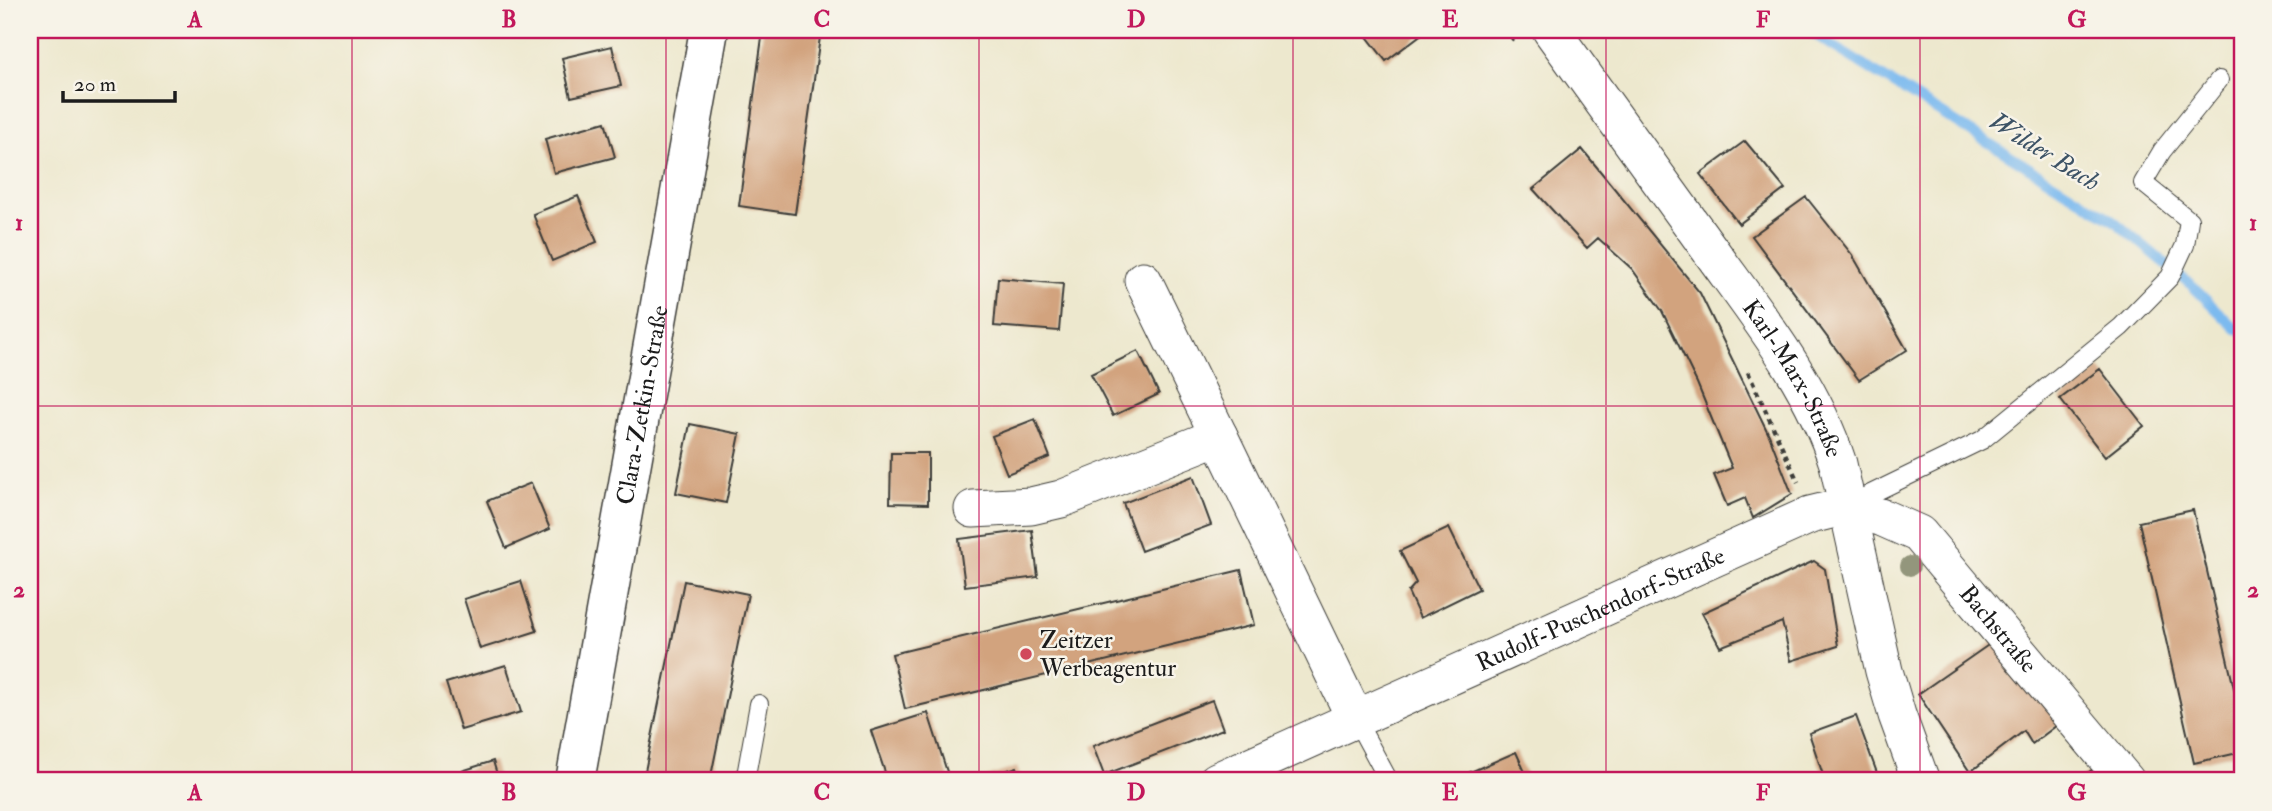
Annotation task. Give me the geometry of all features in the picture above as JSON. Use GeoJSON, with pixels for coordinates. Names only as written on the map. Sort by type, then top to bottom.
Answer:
{"type":"FeatureCollection","features":[{"type":"Feature","properties":{"kind":"street","name":"Clara-Zetkin-Straße"},"geometry":{"type":"LineString","coordinates":[[575,781],[709,30]]}},
{"type":"Feature","properties":{"kind":"street","name":"Karl-Marx-Straße"},"geometry":{"type":"LineString","coordinates":[[1551,30],[1807,388],[1828,433],[1838,464],[1884,671],[1921,781]]}},
{"type":"Feature","properties":{"kind":"street"},"geometry":{"type":"LineString","coordinates":[[1143,279],[1355,718]]}},
{"type":"Feature","properties":{"kind":"street"},"geometry":{"type":"LineString","coordinates":[[972,509],[1031,506],[1061,499],[1219,436]]}},
{"type":"Feature","properties":{"kind":"street","name":"Rudolf-Puschendorf-Straße"},"geometry":{"type":"LineString","coordinates":[[1217,781],[1810,515],[1847,506]]}},
{"type":"Feature","properties":{"kind":"street","name":"Bachstraße"},"geometry":{"type":"LineString","coordinates":[[1847,506],[1883,517],[1919,534],[2126,781]]}},
{"type":"Feature","properties":{"kind":"lane"},"geometry":{"type":"LineString","coordinates":[[1847,506],[1982,440],[2121,327],[2170,277],[2185,245],[2189,220],[2143,183],[2162,151],[2219,80]]}},
{"type":"Feature","properties":{"kind":"lane"},"geometry":{"type":"LineString","coordinates":[[745,781],[760,704]]}},
{"type":"Feature","properties":{"kind":"lane"},"geometry":{"type":"LineString","coordinates":[[1355,718],[1389,781]]}},
{"type":"Feature","properties":{"kind":"path"},"geometry":{"type":"LineString","coordinates":[[1505,30],[1520,48]]}},
{"type":"Feature","properties":{"kind":"path"},"geometry":{"type":"LineString","coordinates":[[1745,367],[1810,515]]}},
{"type":"Feature","properties":{"kind":"building"},"geometry":{"type":"Polygon","coordinates":[[[763,30],[821,30],[795,214],[739,206],[763,30]]]}},
{"type":"Feature","properties":{"kind":"building"},"geometry":{"type":"Polygon","coordinates":[[[1362,30],[1427,30],[1386,61],[1362,30]]]}},
{"type":"Feature","properties":{"kind":"building"},"geometry":{"type":"Polygon","coordinates":[[[612,46],[621,86],[571,97],[562,58],[612,46]]]}},
{"type":"Feature","properties":{"kind":"building"},"geometry":{"type":"Polygon","coordinates":[[[605,122],[615,157],[554,173],[545,139],[605,122]]]}},
{"type":"Feature","properties":{"kind":"building"},"geometry":{"type":"Polygon","coordinates":[[[1745,141],[1785,189],[1739,224],[1700,174],[1745,141]]]}},
{"type":"Feature","properties":{"kind":"building"},"geometry":{"type":"Polygon","coordinates":[[[1582,149],[1700,293],[1769,435],[1792,494],[1753,518],[1745,498],[1727,506],[1714,475],[1732,468],[1697,383],[1662,311],[1632,269],[1598,238],[1587,248],[1533,189],[1582,149]]]}},
{"type":"Feature","properties":{"kind":"building"},"geometry":{"type":"Polygon","coordinates":[[[578,196],[597,242],[552,261],[533,214],[578,196]]]}},
{"type":"Feature","properties":{"kind":"building"},"geometry":{"type":"Polygon","coordinates":[[[1806,197],[1853,256],[1907,350],[1859,380],[1752,236],[1806,197]]]}},
{"type":"Feature","properties":{"kind":"building"},"geometry":{"type":"Polygon","coordinates":[[[998,278],[1063,284],[1059,331],[994,326],[998,278]]]}},
{"type":"Feature","properties":{"kind":"building"},"geometry":{"type":"Polygon","coordinates":[[[1138,351],[1159,394],[1113,416],[1091,374],[1138,351]]]}},
{"type":"Feature","properties":{"kind":"building"},"geometry":{"type":"Polygon","coordinates":[[[2100,369],[2144,426],[2105,457],[2060,399],[2100,369]]]}},
{"type":"Feature","properties":{"kind":"building"},"geometry":{"type":"Polygon","coordinates":[[[1035,419],[1050,457],[1007,474],[992,436],[1035,419]]]}},
{"type":"Feature","properties":{"kind":"building"},"geometry":{"type":"Polygon","coordinates":[[[690,424],[740,434],[726,503],[676,493],[690,424]]]}},
{"type":"Feature","properties":{"kind":"building"},"geometry":{"type":"Polygon","coordinates":[[[891,453],[928,453],[928,504],[890,503],[891,453]]]}},
{"type":"Feature","properties":{"kind":"building"},"geometry":{"type":"Polygon","coordinates":[[[1193,476],[1211,525],[1141,551],[1123,503],[1193,476]]]}},
{"type":"Feature","properties":{"kind":"building"},"geometry":{"type":"Polygon","coordinates":[[[531,483],[550,529],[506,548],[487,501],[531,483]]]}},
{"type":"Feature","properties":{"kind":"building"},"geometry":{"type":"Polygon","coordinates":[[[2193,510],[2242,723],[2242,752],[2194,763],[2139,522],[2193,510]]]}},
{"type":"Feature","properties":{"kind":"building"},"geometry":{"type":"Polygon","coordinates":[[[1449,528],[1479,589],[1420,618],[1408,592],[1416,583],[1400,551],[1449,528]]]}},
{"type":"Feature","properties":{"kind":"building"},"geometry":{"type":"Polygon","coordinates":[[[1032,530],[1038,577],[965,586],[959,539],[1032,530]]]}},
{"type":"Feature","properties":{"kind":"building"},"geometry":{"type":"Polygon","coordinates":[[[1814,561],[1825,569],[1838,646],[1791,661],[1782,622],[1720,647],[1702,613],[1814,561]]]}},
{"type":"Feature","properties":{"kind":"building"},"geometry":{"type":"Polygon","coordinates":[[[1241,570],[1254,625],[905,709],[892,654],[1241,570]]]}},
{"type":"Feature","properties":{"kind":"building"},"geometry":{"type":"Polygon","coordinates":[[[521,581],[537,631],[480,649],[464,599],[521,581]]]}},
{"type":"Feature","properties":{"kind":"building"},"geometry":{"type":"Polygon","coordinates":[[[684,581],[748,594],[710,781],[643,781],[684,581]]]}},
{"type":"Feature","properties":{"kind":"building"},"geometry":{"type":"Polygon","coordinates":[[[2007,632],[2073,713],[2032,744],[2024,731],[1970,772],[1918,694],[2007,632]]]}},
{"type":"Feature","properties":{"kind":"building"},"geometry":{"type":"Polygon","coordinates":[[[506,665],[521,712],[461,730],[446,683],[506,665]]]}},
{"type":"Feature","properties":{"kind":"building"},"geometry":{"type":"Polygon","coordinates":[[[1212,700],[1223,729],[1104,775],[1093,746],[1212,700]]]}},
{"type":"Feature","properties":{"kind":"building"},"geometry":{"type":"Polygon","coordinates":[[[928,713],[950,781],[888,781],[871,731],[928,713]]]}},
{"type":"Feature","properties":{"kind":"building"},"geometry":{"type":"Polygon","coordinates":[[[1856,716],[1880,781],[1825,781],[1809,733],[1856,716]]]}},
{"type":"Feature","properties":{"kind":"building"},"geometry":{"type":"Polygon","coordinates":[[[1516,752],[1529,781],[1450,781],[1516,752]]]}},
{"type":"Feature","properties":{"kind":"building"},"geometry":{"type":"Polygon","coordinates":[[[493,761],[499,781],[441,781],[440,778],[493,761]]]}},
{"type":"Feature","properties":{"kind":"building"},"geometry":{"type":"Polygon","coordinates":[[[2098,765],[2111,781],[2078,781],[2098,765]]]}},
{"type":"Feature","properties":{"kind":"building"},"geometry":{"type":"Polygon","coordinates":[[[1017,767],[1022,781],[975,781],[1017,767]]]}},
{"type":"Feature","properties":{"kind":"waterway","name":"Wilder Bach"},"geometry":{"type":"LineString","coordinates":[[1807,30],[2113,220],[2191,285],[2236,329],[2242,330]]}},
{"type":"Feature","properties":{"kind":"place","name":"Zeitzer Werbeagentur"},"geometry":{"type":"Point","coordinates":[1026,654]}}]}
